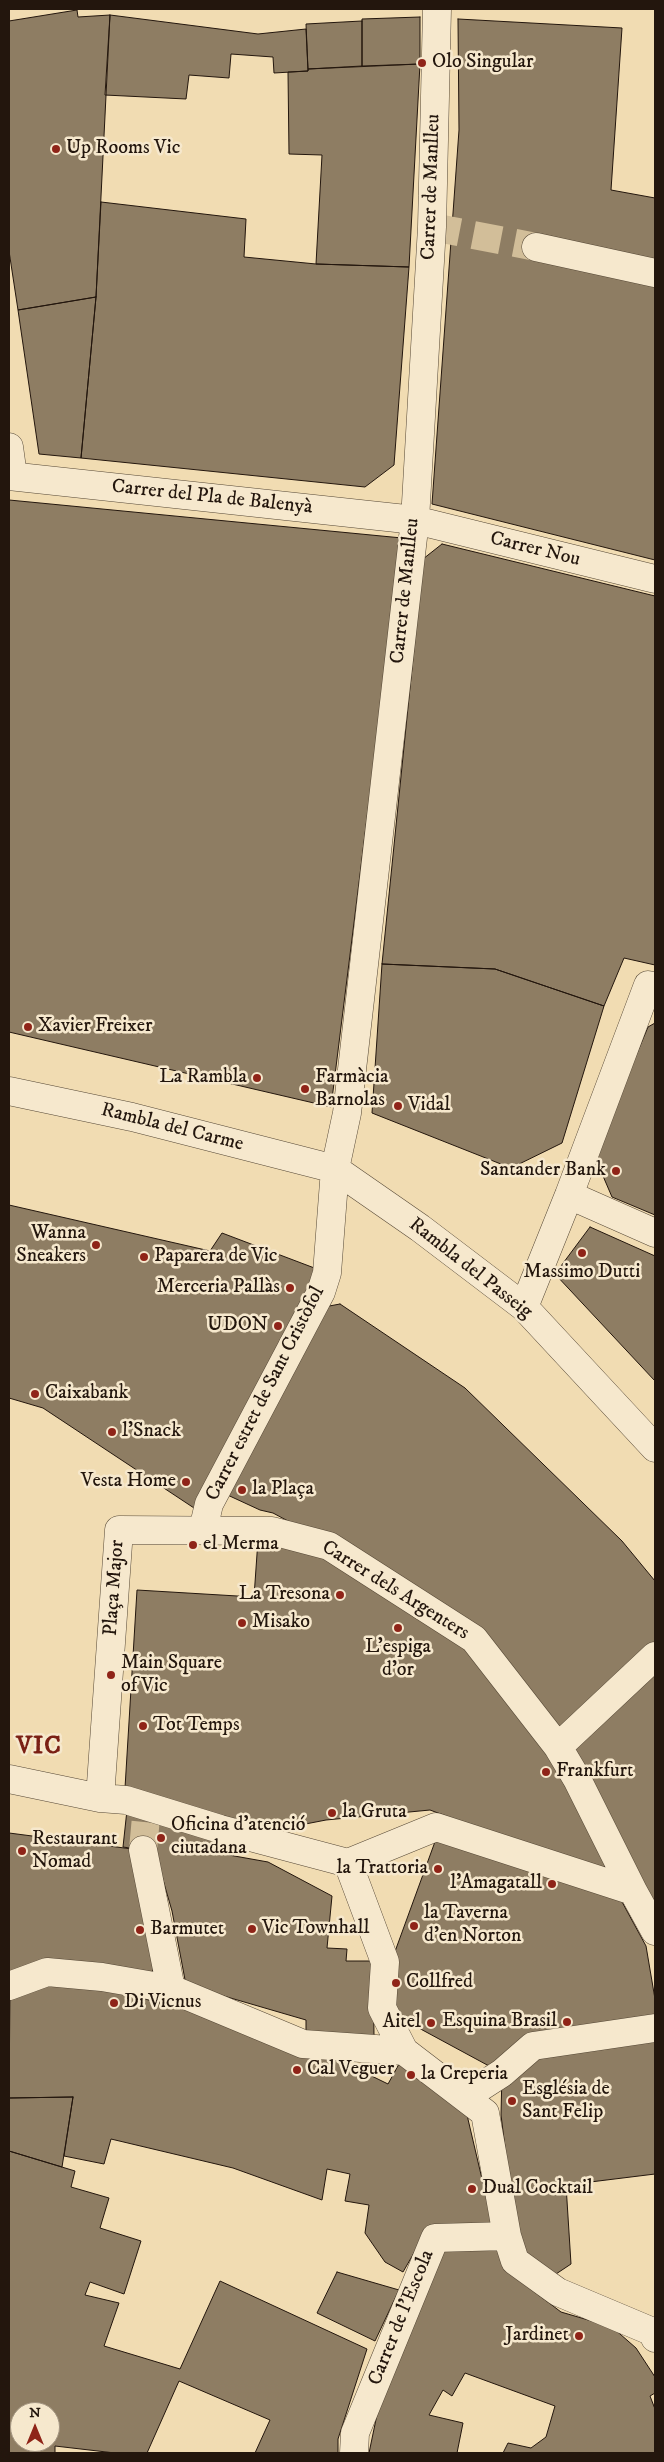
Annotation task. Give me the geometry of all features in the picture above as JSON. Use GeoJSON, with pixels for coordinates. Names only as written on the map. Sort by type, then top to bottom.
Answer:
{"type":"FeatureCollection","features":[{"type":"Feature","properties":{"kind":"street","name":"Carrer de Manlleu"},"geometry":{"type":"LineString","coordinates":[[335,1169],[347,1113],[415,520],[432,227],[437,9]]}},
{"type":"Feature","properties":{"kind":"street"},"geometry":{"type":"LineString","coordinates":[[536,247],[655,273]]}},
{"type":"Feature","properties":{"kind":"street"},"geometry":{"type":"LineString","coordinates":[[9,447],[11,476]]}},
{"type":"Feature","properties":{"kind":"street","name":"Carrer del Pla de Balenyà"},"geometry":{"type":"LineString","coordinates":[[11,476],[415,520]]}},
{"type":"Feature","properties":{"kind":"street","name":"Carrer Nou"},"geometry":{"type":"LineString","coordinates":[[415,520],[655,579]]}},
{"type":"Feature","properties":{"kind":"street"},"geometry":{"type":"LineString","coordinates":[[524,1307],[569,1195],[648,985],[655,986]]}},
{"type":"Feature","properties":{"kind":"street","name":"Rambla del Carme"},"geometry":{"type":"LineString","coordinates":[[9,1091],[132,1117],[335,1169]]}},
{"type":"Feature","properties":{"kind":"street","name":"Rambla del Passeig"},"geometry":{"type":"LineString","coordinates":[[335,1169],[420,1228],[524,1307],[655,1448]]}},
{"type":"Feature","properties":{"kind":"street","name":"Carrer estret de Sant Cristòfol"},"geometry":{"type":"LineString","coordinates":[[193,1530],[209,1504],[321,1292],[327,1273],[335,1169]]}},
{"type":"Feature","properties":{"kind":"street"},"geometry":{"type":"LineString","coordinates":[[569,1195],[655,1234]]}},
{"type":"Feature","properties":{"kind":"street","name":"Plaça Major"},"geometry":{"type":"LineString","coordinates":[[100,1798],[119,1530],[193,1530]]}},
{"type":"Feature","properties":{"kind":"street","name":"Carrer dels Argenters"},"geometry":{"type":"LineString","coordinates":[[193,1530],[272,1531],[329,1546],[474,1639],[558,1746],[577,1779],[655,1931]]}},
{"type":"Feature","properties":{"kind":"street"},"geometry":{"type":"LineString","coordinates":[[558,1746],[655,1656]]}},
{"type":"Feature","properties":{"kind":"street"},"geometry":{"type":"LineString","coordinates":[[9,1779],[100,1798],[126,1800],[220,1829],[348,1864],[436,1827],[633,1891]]}},
{"type":"Feature","properties":{"kind":"street"},"geometry":{"type":"LineString","coordinates":[[143,1850],[171,1989]]}},
{"type":"Feature","properties":{"kind":"street"},"geometry":{"type":"LineString","coordinates":[[348,1864],[385,1962],[382,2008],[404,2051],[485,2113],[507,2236],[515,2261],[558,2292],[653,2332],[655,2338]]}},
{"type":"Feature","properties":{"kind":"street"},"geometry":{"type":"LineString","coordinates":[[9,1986],[47,1972],[102,1977],[171,1989],[303,2044],[404,2051]]}},
{"type":"Feature","properties":{"kind":"street"},"geometry":{"type":"LineString","coordinates":[[465,2097],[502,2073],[533,2046],[655,2028]]}},
{"type":"Feature","properties":{"kind":"street","name":"Carrer de l'Escola"},"geometry":{"type":"LineString","coordinates":[[354,2453],[355,2433],[435,2238],[507,2236]]}},
{"type":"Feature","properties":{"kind":"building","name":"Up Rooms Vic"},"geometry":{"type":"Polygon","coordinates":[[[77,10],[78,17],[110,15],[96,297],[18,310],[9,251],[9,21],[77,10]]]}},
{"type":"Feature","properties":{"kind":"building"},"geometry":{"type":"Polygon","coordinates":[[[110,15],[258,34],[306,29],[308,71],[274,73],[273,57],[231,54],[229,78],[189,75],[186,99],[105,95],[110,15]]]}},
{"type":"Feature","properties":{"kind":"building"},"geometry":{"type":"Polygon","coordinates":[[[420,17],[420,64],[362,66],[362,19],[420,17]]]}},
{"type":"Feature","properties":{"kind":"building"},"geometry":{"type":"Polygon","coordinates":[[[458,19],[622,28],[611,190],[655,198],[655,260],[536,235],[530,259],[655,286],[655,560],[432,504],[459,130],[458,19]]]}},
{"type":"Feature","properties":{"kind":"building"},"geometry":{"type":"Polygon","coordinates":[[[362,21],[362,66],[308,69],[306,24],[362,21]]]}},
{"type":"Feature","properties":{"kind":"building"},"geometry":{"type":"Polygon","coordinates":[[[420,64],[409,267],[316,264],[322,155],[289,154],[288,72],[308,71],[308,69],[420,64]]]}},
{"type":"Feature","properties":{"kind":"building"},"geometry":{"type":"Polygon","coordinates":[[[101,202],[246,219],[244,257],[316,264],[409,267],[394,465],[365,487],[81,458],[96,297],[101,202]]]}},
{"type":"Feature","properties":{"kind":"building"},"geometry":{"type":"Polygon","coordinates":[[[96,297],[81,458],[39,454],[18,310],[96,297]]]}},
{"type":"Feature","properties":{"kind":"building"},"geometry":{"type":"Polygon","coordinates":[[[9,500],[402,538],[331,1107],[9,1032],[9,500]]]}},
{"type":"Feature","properties":{"kind":"building"},"geometry":{"type":"Polygon","coordinates":[[[442,544],[655,596],[655,965],[624,958],[604,1006],[495,969],[382,964],[423,559],[442,544]]]}},
{"type":"Feature","properties":{"kind":"building"},"geometry":{"type":"Polygon","coordinates":[[[382,964],[495,969],[604,1006],[562,1143],[511,1168],[372,1113],[382,964]]]}},
{"type":"Feature","properties":{"kind":"building"},"geometry":{"type":"Polygon","coordinates":[[[655,1023],[655,1215],[612,1197],[594,1155],[648,1027],[655,1023]]]}},
{"type":"Feature","properties":{"kind":"building"},"geometry":{"type":"Polygon","coordinates":[[[9,1205],[210,1251],[222,1233],[317,1269],[204,1509],[194,1508],[43,1408],[9,1398],[9,1205]]]}},
{"type":"Feature","properties":{"kind":"building"},"geometry":{"type":"Polygon","coordinates":[[[590,1227],[655,1256],[655,1381],[555,1274],[590,1227]]]}},
{"type":"Feature","properties":{"kind":"building"},"geometry":{"type":"Polygon","coordinates":[[[340,1304],[465,1388],[622,1541],[655,1581],[655,1649],[557,1734],[501,1658],[372,1566],[273,1513],[260,1510],[221,1492],[324,1307],[340,1304]]]}},
{"type":"Feature","properties":{"kind":"building"},"geometry":{"type":"Polygon","coordinates":[[[258,1540],[317,1550],[469,1648],[530,1717],[547,1755],[609,1861],[599,1873],[430,1810],[326,1820],[259,1833],[125,1788],[137,1590],[254,1597],[258,1540]]]}},
{"type":"Feature","properties":{"kind":"building"},"geometry":{"type":"Polygon","coordinates":[[[655,1670],[655,1905],[571,1748],[655,1670]]]}},
{"type":"Feature","properties":{"kind":"building","name":"Vic Townhall"},"geometry":{"type":"Polygon","coordinates":[[[127,1810],[213,1836],[212,1852],[268,1862],[332,1896],[327,1948],[347,1949],[346,1961],[373,1961],[374,2036],[306,2035],[306,2020],[186,1985],[172,1911],[155,1852],[123,1847],[127,1810]]]}},
{"type":"Feature","properties":{"kind":"building"},"geometry":{"type":"Polygon","coordinates":[[[9,1833],[132,1849],[142,1876],[153,1970],[151,1972],[9,1974],[9,1833]]]}},
{"type":"Feature","properties":{"kind":"building"},"geometry":{"type":"Polygon","coordinates":[[[436,1839],[621,1900],[646,1946],[655,1999],[655,2174],[566,2185],[571,2264],[553,2276],[517,2245],[501,2115],[502,2073],[391,2013],[393,1957],[436,1839]]]}},
{"type":"Feature","properties":{"kind":"building"},"geometry":{"type":"Polygon","coordinates":[[[85,1983],[224,2020],[293,2049],[341,2061],[388,2084],[399,2064],[467,2115],[494,2230],[430,2225],[403,2272],[385,2262],[365,2233],[369,2205],[345,2201],[350,2174],[327,2169],[322,2200],[233,2168],[111,2139],[104,2164],[64,2156],[73,2097],[9,2098],[10,1988],[85,1983]]]}},
{"type":"Feature","properties":{"kind":"building"},"geometry":{"type":"Polygon","coordinates":[[[73,2097],[62,2167],[9,2151],[9,2098],[73,2097]]]}},
{"type":"Feature","properties":{"kind":"building"},"geometry":{"type":"Polygon","coordinates":[[[9,2151],[75,2171],[71,2187],[109,2198],[100,2228],[141,2241],[124,2294],[90,2282],[85,2295],[119,2303],[104,2346],[180,2369],[220,2281],[367,2349],[338,2439],[338,2453],[255,2453],[270,2420],[179,2381],[147,2453],[115,2453],[60,2447],[60,2402],[10,2402],[10,2452],[55,2453],[9,2453],[9,2151]]]}},
{"type":"Feature","properties":{"kind":"building"},"geometry":{"type":"Polygon","coordinates":[[[505,2245],[503,2268],[561,2312],[612,2327],[636,2348],[655,2377],[655,2393],[650,2396],[655,2409],[655,2453],[503,2453],[508,2443],[531,2448],[546,2437],[555,2406],[465,2373],[452,2396],[443,2390],[429,2415],[463,2423],[457,2453],[369,2453],[384,2381],[443,2246],[505,2245]]]}},
{"type":"Feature","properties":{"kind":"building"},"geometry":{"type":"Polygon","coordinates":[[[337,2272],[399,2290],[375,2341],[317,2313],[337,2272]]]}},
{"type":"Feature","properties":{"kind":"tunnel"},"geometry":{"type":"LineString","coordinates":[[432,227],[536,247]]}},
{"type":"Feature","properties":{"kind":"tunnel"},"geometry":{"type":"LineString","coordinates":[[143,1850],[147,1806]]}},
{"type":"Feature","properties":{"kind":"place","name":"Olo Singular"},"geometry":{"type":"Point","coordinates":[422,63]}},
{"type":"Feature","properties":{"kind":"place","name":"Up Rooms Vic"},"geometry":{"type":"Point","coordinates":[56,149]}},
{"type":"Feature","properties":{"kind":"place","name":"Xavier Freixer"},"geometry":{"type":"Point","coordinates":[28,1027]}},
{"type":"Feature","properties":{"kind":"place","name":"La Rambla"},"geometry":{"type":"Point","coordinates":[257,1078]}},
{"type":"Feature","properties":{"kind":"place","name":"Farmàcia Barnolas"},"geometry":{"type":"Point","coordinates":[305,1089]}},
{"type":"Feature","properties":{"kind":"place","name":"Vidal"},"geometry":{"type":"Point","coordinates":[398,1106]}},
{"type":"Feature","properties":{"kind":"place","name":"Santander Bank"},"geometry":{"type":"Point","coordinates":[616,1171]}},
{"type":"Feature","properties":{"kind":"place","name":"Wanna Sneakers"},"geometry":{"type":"Point","coordinates":[96,1245]}},
{"type":"Feature","properties":{"kind":"place","name":"Massimo Dutti"},"geometry":{"type":"Point","coordinates":[582,1253]}},
{"type":"Feature","properties":{"kind":"place","name":"Paparera de Vic"},"geometry":{"type":"Point","coordinates":[144,1257]}},
{"type":"Feature","properties":{"kind":"place","name":"Merceria Pallàs"},"geometry":{"type":"Point","coordinates":[290,1288]}},
{"type":"Feature","properties":{"kind":"place","name":"UDON"},"geometry":{"type":"Point","coordinates":[278,1326]}},
{"type":"Feature","properties":{"kind":"place","name":"Caixabank"},"geometry":{"type":"Point","coordinates":[35,1394]}},
{"type":"Feature","properties":{"kind":"place","name":"l'Snack"},"geometry":{"type":"Point","coordinates":[112,1432]}},
{"type":"Feature","properties":{"kind":"place","name":"Vesta Home"},"geometry":{"type":"Point","coordinates":[186,1482]}},
{"type":"Feature","properties":{"kind":"place","name":"la Plaça"},"geometry":{"type":"Point","coordinates":[242,1490]}},
{"type":"Feature","properties":{"kind":"place","name":"el Merma"},"geometry":{"type":"Point","coordinates":[193,1545]}},
{"type":"Feature","properties":{"kind":"place","name":"La Tresona"},"geometry":{"type":"Point","coordinates":[340,1595]}},
{"type":"Feature","properties":{"kind":"place","name":"Misako"},"geometry":{"type":"Point","coordinates":[242,1623]}},
{"type":"Feature","properties":{"kind":"place","name":"L'espiga d'or"},"geometry":{"type":"Point","coordinates":[398,1628]}},
{"type":"Feature","properties":{"kind":"place","name":"Main Square of Vic"},"geometry":{"type":"Point","coordinates":[111,1675]}},
{"type":"Feature","properties":{"kind":"place","name":"Tot Temps"},"geometry":{"type":"Point","coordinates":[143,1726]}},
{"type":"Feature","properties":{"kind":"place","name":"Frankfurt"},"geometry":{"type":"Point","coordinates":[546,1772]}},
{"type":"Feature","properties":{"kind":"place","name":"la Gruta"},"geometry":{"type":"Point","coordinates":[332,1813]}},
{"type":"Feature","properties":{"kind":"place","name":"Oficina d'atenció ciutadana"},"geometry":{"type":"Point","coordinates":[161,1838]}},
{"type":"Feature","properties":{"kind":"place","name":"Restaurant Nomad"},"geometry":{"type":"Point","coordinates":[22,1851]}},
{"type":"Feature","properties":{"kind":"place","name":"la Trattoria"},"geometry":{"type":"Point","coordinates":[438,1869]}},
{"type":"Feature","properties":{"kind":"place","name":"l'Amagatall"},"geometry":{"type":"Point","coordinates":[552,1884]}},
{"type":"Feature","properties":{"kind":"place","name":"la Taverna d'en Norton"},"geometry":{"type":"Point","coordinates":[414,1926]}},
{"type":"Feature","properties":{"kind":"place","name":"Vic Townhall"},"geometry":{"type":"Point","coordinates":[252,1929]}},
{"type":"Feature","properties":{"kind":"place","name":"Barmutet"},"geometry":{"type":"Point","coordinates":[140,1930]}},
{"type":"Feature","properties":{"kind":"place","name":"Collfred"},"geometry":{"type":"Point","coordinates":[396,1983]}},
{"type":"Feature","properties":{"kind":"place","name":"Di Vicnus"},"geometry":{"type":"Point","coordinates":[114,2003]}},
{"type":"Feature","properties":{"kind":"place","name":"Esquina Brasil"},"geometry":{"type":"Point","coordinates":[567,2022]}},
{"type":"Feature","properties":{"kind":"place","name":"Aitel"},"geometry":{"type":"Point","coordinates":[431,2023]}},
{"type":"Feature","properties":{"kind":"place","name":"Cal Veguer"},"geometry":{"type":"Point","coordinates":[297,2070]}},
{"type":"Feature","properties":{"kind":"place","name":"la Creperia"},"geometry":{"type":"Point","coordinates":[411,2075]}},
{"type":"Feature","properties":{"kind":"place","name":"Església de Sant Felip"},"geometry":{"type":"Point","coordinates":[512,2101]}},
{"type":"Feature","properties":{"kind":"place","name":"Dual Cocktail"},"geometry":{"type":"Point","coordinates":[472,2189]}},
{"type":"Feature","properties":{"kind":"place","name":"Jardinet"},"geometry":{"type":"Point","coordinates":[579,2336]}},
{"type":"Feature","properties":{"kind":"district","name":"VIC"},"geometry":{"type":"Point","coordinates":[39,1748]}}]}
